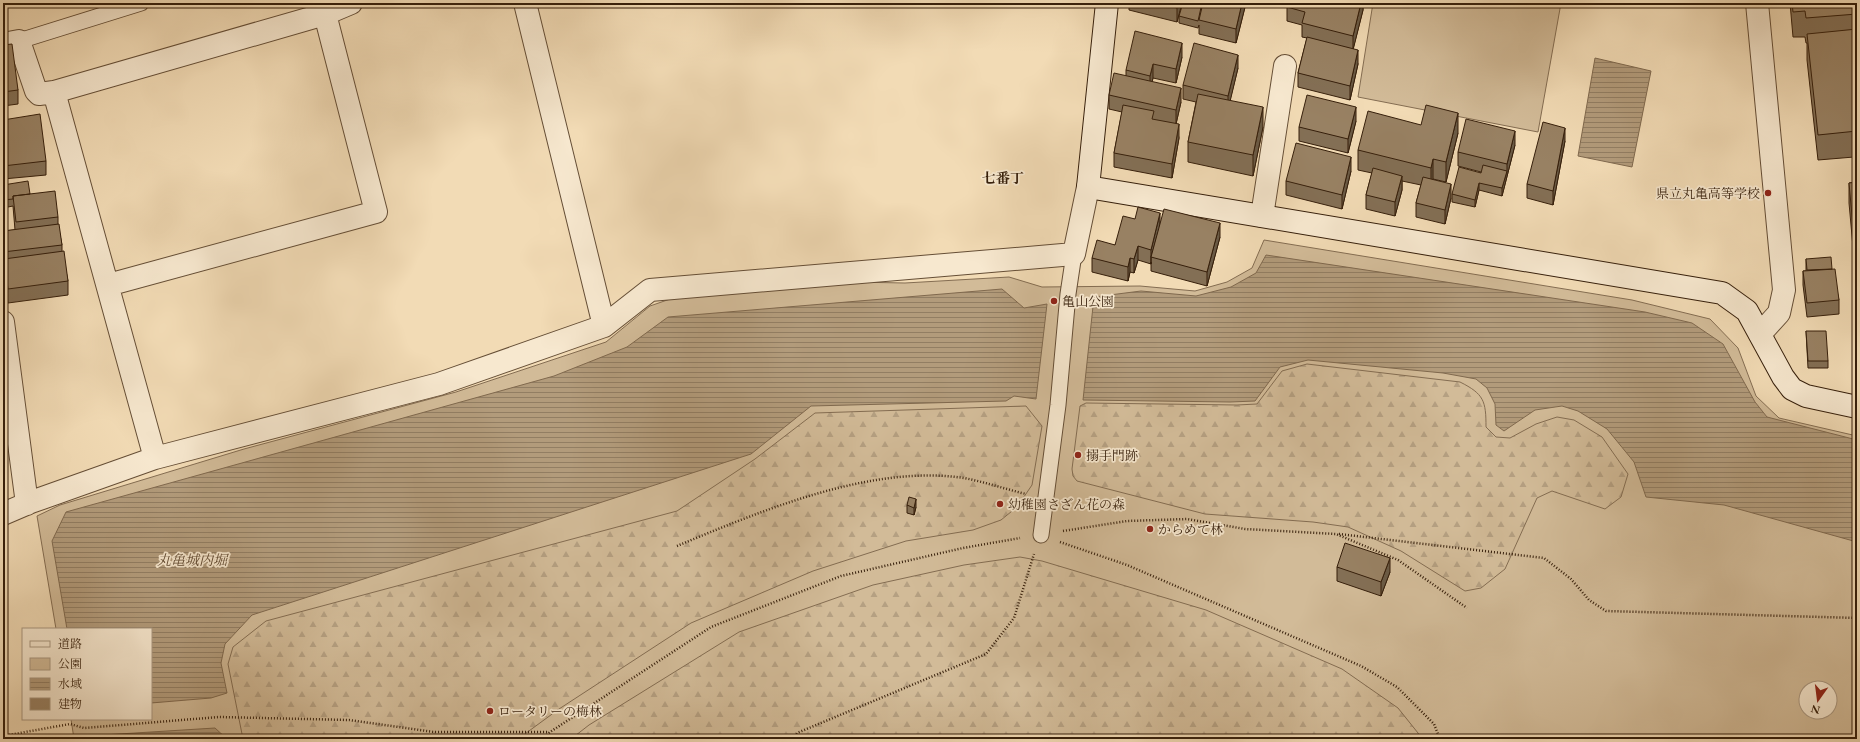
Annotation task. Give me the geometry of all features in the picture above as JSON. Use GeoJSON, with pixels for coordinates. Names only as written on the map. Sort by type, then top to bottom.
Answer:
{"type":"FeatureCollection","features":[{"type":"Feature","properties":{"kind":"street"},"geometry":{"type":"LineString","coordinates":[[11,43],[39,94],[54,92],[325,14],[351,3]]}},
{"type":"Feature","properties":{"kind":"street"},"geometry":{"type":"LineString","coordinates":[[525,3],[604,326]]}},
{"type":"Feature","properties":{"kind":"street"},"geometry":{"type":"LineString","coordinates":[[3,514],[155,458],[439,384],[604,326],[650,290],[1074,254],[1088,187],[1107,3]]}},
{"type":"Feature","properties":{"kind":"street"},"geometry":{"type":"LineString","coordinates":[[1757,3],[1784,290],[1780,313],[1760,334]]}},
{"type":"Feature","properties":{"kind":"street"},"geometry":{"type":"LineString","coordinates":[[108,285],[376,212],[325,14]]}},
{"type":"Feature","properties":{"kind":"street"},"geometry":{"type":"LineString","coordinates":[[1262,216],[1285,66]]}},
{"type":"Feature","properties":{"kind":"street"},"geometry":{"type":"LineString","coordinates":[[54,92],[155,458]]}},
{"type":"Feature","properties":{"kind":"street"},"geometry":{"type":"LineString","coordinates":[[1088,187],[1722,293],[1747,312],[1783,377],[1792,389],[1806,396],[1857,407]]}},
{"type":"Feature","properties":{"kind":"street"},"geometry":{"type":"LineString","coordinates":[[3,322],[27,504]]}},
{"type":"Feature","properties":{"kind":"lane"},"geometry":{"type":"LineString","coordinates":[[11,43],[141,3]]}},
{"type":"Feature","properties":{"kind":"lane"},"geometry":{"type":"LineString","coordinates":[[1041,535],[1058,405],[1068,294],[1074,254]]}},
{"type":"Feature","properties":{"kind":"path"},"geometry":{"type":"LineString","coordinates":[[677,546],[753,514],[868,481],[919,476],[963,478],[1046,498]]}},
{"type":"Feature","properties":{"kind":"path"},"geometry":{"type":"LineString","coordinates":[[542,739],[550,732],[711,627],[841,576],[963,548],[1127,521],[1187,519],[1246,529],[1336,534],[1544,558],[1570,579],[1589,600],[1606,611],[1857,618]]}},
{"type":"Feature","properties":{"kind":"path"},"geometry":{"type":"LineString","coordinates":[[1336,534],[1398,560],[1467,608]]}},
{"type":"Feature","properties":{"kind":"path"},"geometry":{"type":"LineString","coordinates":[[793,739],[798,733],[986,654],[1014,618],[1041,535]]}},
{"type":"Feature","properties":{"kind":"path"},"geometry":{"type":"LineString","coordinates":[[1041,535],[1127,565],[1361,666],[1397,687],[1434,724],[1440,739]]}},
{"type":"Feature","properties":{"kind":"path"},"geometry":{"type":"LineString","coordinates":[[3,736],[70,724],[84,728],[219,717],[349,720],[434,732],[550,732]]}},
{"type":"Feature","properties":{"kind":"green space"},"geometry":{"type":"Polygon","coordinates":[[[1373,3],[1561,3],[1538,132],[1358,97],[1373,3]]]}},
{"type":"Feature","properties":{"kind":"green space"},"geometry":{"type":"Polygon","coordinates":[[[1264,240],[1632,300],[1710,319],[1738,348],[1756,396],[1779,418],[1857,436],[1857,739],[74,739],[71,720],[152,720],[152,628],[56,628],[37,516],[60,505],[244,449],[456,392],[606,342],[650,306],[673,298],[852,282],[905,283],[1009,277],[1042,287],[1140,286],[1195,291],[1227,282],[1252,268],[1264,240]]]}},
{"type":"Feature","properties":{"kind":"green space"},"geometry":{"type":"Polygon","coordinates":[[[1307,364],[1460,382],[1474,390],[1482,399],[1485,411],[1486,427],[1496,437],[1510,438],[1536,424],[1557,417],[1574,420],[1602,437],[1628,474],[1621,497],[1605,509],[1552,491],[1537,498],[1505,569],[1481,588],[1465,591],[1401,551],[1348,527],[1313,522],[1205,514],[1077,481],[1073,476],[1072,469],[1080,406],[1086,403],[1257,404],[1282,371],[1307,364]]]}},
{"type":"Feature","properties":{"kind":"green space"},"geometry":{"type":"Polygon","coordinates":[[[1026,406],[1042,426],[1032,485],[1017,507],[1001,520],[973,530],[906,541],[813,571],[691,623],[559,709],[518,739],[243,739],[228,664],[233,647],[266,621],[677,511],[755,459],[815,413],[1026,406]]]}},
{"type":"Feature","properties":{"kind":"green space"},"geometry":{"type":"Polygon","coordinates":[[[1020,557],[1042,561],[1206,610],[1342,669],[1398,708],[1421,739],[571,739],[589,725],[739,632],[873,585],[964,565],[1020,557]]]}},
{"type":"Feature","properties":{"kind":"water"},"geometry":{"type":"Polygon","coordinates":[[[1595,58],[1651,71],[1632,167],[1578,156],[1595,58]]]}},
{"type":"Feature","properties":{"kind":"water"},"geometry":{"type":"Polygon","coordinates":[[[1266,255],[1645,312],[1692,323],[1723,344],[1755,402],[1767,417],[1857,440],[1857,542],[1724,505],[1646,497],[1634,462],[1607,429],[1578,411],[1562,406],[1535,410],[1504,431],[1496,425],[1495,404],[1487,388],[1476,379],[1443,373],[1308,360],[1280,367],[1255,401],[1083,400],[1094,297],[1141,291],[1196,296],[1231,287],[1256,273],[1266,255]]]}},
{"type":"Feature","properties":{"kind":"water","name":"丸亀城内堀"},"geometry":{"type":"Polygon","coordinates":[[[1002,289],[1024,308],[1047,304],[1036,399],[1014,396],[1006,401],[811,406],[751,454],[252,615],[225,644],[221,663],[227,693],[211,698],[152,703],[152,628],[67,628],[52,541],[66,512],[554,376],[627,347],[668,317],[1002,289]]]}},
{"type":"Feature","properties":{"kind":"water"},"geometry":{"type":"Polygon","coordinates":[[[215,728],[227,739],[85,739],[87,736],[215,728]]]}},
{"type":"Feature","properties":{"kind":"building"},"geometry":{"type":"Polygon","coordinates":[[[1156,3],[1179,3],[1177,8],[1156,3]]]}},
{"type":"Feature","properties":{"kind":"building"},"geometry":{"type":"Polygon","coordinates":[[[1183,3],[1202,3],[1198,21],[1179,16],[1183,3]]]}},
{"type":"Feature","properties":{"kind":"building"},"geometry":{"type":"Polygon","coordinates":[[[1203,3],[1242,3],[1236,29],[1199,20],[1203,3]]]}},
{"type":"Feature","properties":{"kind":"building"},"geometry":{"type":"Polygon","coordinates":[[[1288,3],[1361,3],[1353,36],[1302,23],[1305,12],[1287,7],[1288,3]]]}},
{"type":"Feature","properties":{"kind":"building"},"geometry":{"type":"Polygon","coordinates":[[[1792,3],[1857,3],[1857,14],[1806,18],[1805,11],[1793,12],[1792,3]]]}},
{"type":"Feature","properties":{"kind":"building"},"geometry":{"type":"Polygon","coordinates":[[[1857,29],[1857,131],[1818,135],[1807,34],[1857,29]]]}},
{"type":"Feature","properties":{"kind":"building"},"geometry":{"type":"Polygon","coordinates":[[[1135,31],[1182,43],[1176,69],[1153,64],[1150,76],[1126,70],[1135,31]]]}},
{"type":"Feature","properties":{"kind":"building"},"geometry":{"type":"Polygon","coordinates":[[[1307,37],[1358,50],[1350,86],[1298,73],[1307,37]]]}},
{"type":"Feature","properties":{"kind":"building"},"geometry":{"type":"Polygon","coordinates":[[[1194,43],[1238,55],[1228,96],[1183,85],[1194,43]]]}},
{"type":"Feature","properties":{"kind":"building"},"geometry":{"type":"Polygon","coordinates":[[[12,44],[18,90],[3,92],[3,45],[12,44]]]}},
{"type":"Feature","properties":{"kind":"building"},"geometry":{"type":"Polygon","coordinates":[[[1114,73],[1181,88],[1176,110],[1109,95],[1114,73]]]}},
{"type":"Feature","properties":{"kind":"building"},"geometry":{"type":"Polygon","coordinates":[[[1198,94],[1263,107],[1253,155],[1188,142],[1198,94]]]}},
{"type":"Feature","properties":{"kind":"building"},"geometry":{"type":"Polygon","coordinates":[[[1307,95],[1356,107],[1348,139],[1299,127],[1307,95]]]}},
{"type":"Feature","properties":{"kind":"building"},"geometry":{"type":"Polygon","coordinates":[[[1123,105],[1154,111],[1152,119],[1179,124],[1172,164],[1114,153],[1123,105]]]}},
{"type":"Feature","properties":{"kind":"building"},"geometry":{"type":"Polygon","coordinates":[[[1426,105],[1458,113],[1446,162],[1433,159],[1431,168],[1358,150],[1368,111],[1421,125],[1426,105]]]}},
{"type":"Feature","properties":{"kind":"building"},"geometry":{"type":"Polygon","coordinates":[[[40,114],[46,161],[3,166],[3,120],[40,114]]]}},
{"type":"Feature","properties":{"kind":"building"},"geometry":{"type":"Polygon","coordinates":[[[1466,119],[1515,131],[1507,164],[1458,152],[1466,119]]]}},
{"type":"Feature","properties":{"kind":"building"},"geometry":{"type":"Polygon","coordinates":[[[1543,122],[1565,128],[1553,191],[1527,184],[1543,122]]]}},
{"type":"Feature","properties":{"kind":"building"},"geometry":{"type":"Polygon","coordinates":[[[1296,143],[1351,157],[1342,195],[1286,181],[1296,143]]]}},
{"type":"Feature","properties":{"kind":"building"},"geometry":{"type":"Polygon","coordinates":[[[1854,149],[1857,149],[1857,162],[1856,162],[1854,149]]]}},
{"type":"Feature","properties":{"kind":"building"},"geometry":{"type":"Polygon","coordinates":[[[1483,165],[1507,171],[1502,188],[1479,183],[1475,200],[1452,194],[1459,167],[1481,173],[1483,165]]]}},
{"type":"Feature","properties":{"kind":"building"},"geometry":{"type":"Polygon","coordinates":[[[1373,168],[1402,176],[1395,202],[1366,195],[1373,168]]]}},
{"type":"Feature","properties":{"kind":"building"},"geometry":{"type":"Polygon","coordinates":[[[1423,177],[1451,184],[1445,210],[1416,203],[1423,177]]]}},
{"type":"Feature","properties":{"kind":"building"},"geometry":{"type":"Polygon","coordinates":[[[28,181],[30,194],[13,196],[13,199],[3,200],[3,185],[28,181]]]}},
{"type":"Feature","properties":{"kind":"building"},"geometry":{"type":"Polygon","coordinates":[[[1857,182],[1857,237],[1854,238],[1849,183],[1857,182]]]}},
{"type":"Feature","properties":{"kind":"building"},"geometry":{"type":"Polygon","coordinates":[[[55,191],[58,217],[16,222],[13,196],[55,191]]]}},
{"type":"Feature","properties":{"kind":"building"},"geometry":{"type":"Polygon","coordinates":[[[1138,207],[1160,213],[1151,250],[1138,246],[1134,259],[1130,258],[1128,267],[1092,258],[1097,240],[1115,245],[1123,216],[1135,219],[1138,207]]]}},
{"type":"Feature","properties":{"kind":"building"},"geometry":{"type":"Polygon","coordinates":[[[1164,209],[1220,223],[1207,272],[1151,257],[1164,209]]]}},
{"type":"Feature","properties":{"kind":"building"},"geometry":{"type":"Polygon","coordinates":[[[59,224],[62,245],[3,252],[3,231],[59,224]]]}},
{"type":"Feature","properties":{"kind":"building"},"geometry":{"type":"Polygon","coordinates":[[[64,251],[68,281],[8,289],[4,259],[64,251]]]}},
{"type":"Feature","properties":{"kind":"building"},"geometry":{"type":"Polygon","coordinates":[[[1831,257],[1832,269],[1807,270],[1806,259],[1831,257]]]}},
{"type":"Feature","properties":{"kind":"building"},"geometry":{"type":"Polygon","coordinates":[[[1835,269],[1839,300],[1807,303],[1803,271],[1835,269]]]}},
{"type":"Feature","properties":{"kind":"building"},"geometry":{"type":"Polygon","coordinates":[[[1806,331],[1826,331],[1828,361],[1808,361],[1806,331]]]}},
{"type":"Feature","properties":{"kind":"building"},"geometry":{"type":"Polygon","coordinates":[[[909,497],[916,499],[914,508],[907,505],[909,497]]]}},
{"type":"Feature","properties":{"kind":"building"},"geometry":{"type":"Polygon","coordinates":[[[1345,543],[1390,558],[1381,582],[1337,567],[1345,543]]]}},
{"type":"Feature","properties":{"kind":"place","name":"県立丸亀高等学校"},"geometry":{"type":"Point","coordinates":[1768,193]}},
{"type":"Feature","properties":{"kind":"place","name":"亀山公園"},"geometry":{"type":"Point","coordinates":[1054,301]}},
{"type":"Feature","properties":{"kind":"place","name":"搦手門跡"},"geometry":{"type":"Point","coordinates":[1078,455]}},
{"type":"Feature","properties":{"kind":"place","name":"幼稚園さざん花の森"},"geometry":{"type":"Point","coordinates":[1000,504]}},
{"type":"Feature","properties":{"kind":"place","name":"からめて林"},"geometry":{"type":"Point","coordinates":[1150,529]}},
{"type":"Feature","properties":{"kind":"place","name":"ロータリーの梅林"},"geometry":{"type":"Point","coordinates":[490,711]}},
{"type":"Feature","properties":{"kind":"district","name":"七番丁"},"geometry":{"type":"Point","coordinates":[1003,178]}}]}
